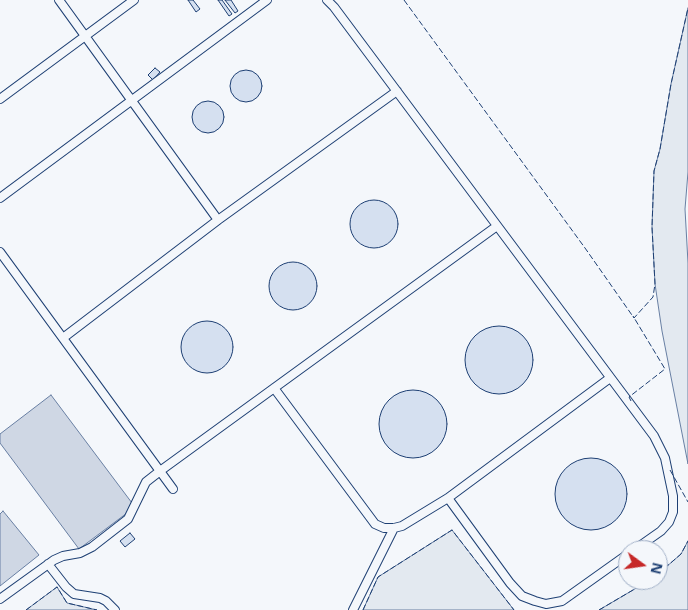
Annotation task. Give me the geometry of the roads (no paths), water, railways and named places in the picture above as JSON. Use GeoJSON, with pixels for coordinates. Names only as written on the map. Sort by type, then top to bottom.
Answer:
{"type":"FeatureCollection","features":[{"type":"Feature","properties":{"kind":"lane"},"geometry":{"type":"LineString","coordinates":[[59,0],[218,220]]}},
{"type":"Feature","properties":{"kind":"lane"},"geometry":{"type":"LineString","coordinates":[[0,99],[134,0]]}},
{"type":"Feature","properties":{"kind":"lane"},"geometry":{"type":"LineString","coordinates":[[0,198],[267,0]]}},
{"type":"Feature","properties":{"kind":"lane"},"geometry":{"type":"LineString","coordinates":[[327,0],[654,436],[665,458],[673,496],[673,512],[669,522],[661,531],[648,540]]}},
{"type":"Feature","properties":{"kind":"lane"},"geometry":{"type":"LineString","coordinates":[[62,338],[218,220],[397,91]]}},
{"type":"Feature","properties":{"kind":"lane"},"geometry":{"type":"LineString","coordinates":[[0,599],[48,564],[63,556],[80,553],[92,547],[128,519],[146,482],[497,226]]}},
{"type":"Feature","properties":{"kind":"lane"},"geometry":{"type":"LineString","coordinates":[[0,252],[172,489]]}},
{"type":"Feature","properties":{"kind":"lane"},"geometry":{"type":"LineString","coordinates":[[274,388],[375,524],[384,528],[394,528],[402,526],[448,498],[610,378]]}},
{"type":"Feature","properties":{"kind":"lane"},"geometry":{"type":"LineString","coordinates":[[448,498],[510,584],[522,596],[535,601],[546,604],[562,601],[618,561]]}},
{"type":"Feature","properties":{"kind":"lane"},"geometry":{"type":"LineString","coordinates":[[353,610],[394,528]]}},
{"type":"Feature","properties":{"kind":"lane"},"geometry":{"type":"LineString","coordinates":[[48,564],[74,594],[100,598],[115,610]]}}]}
